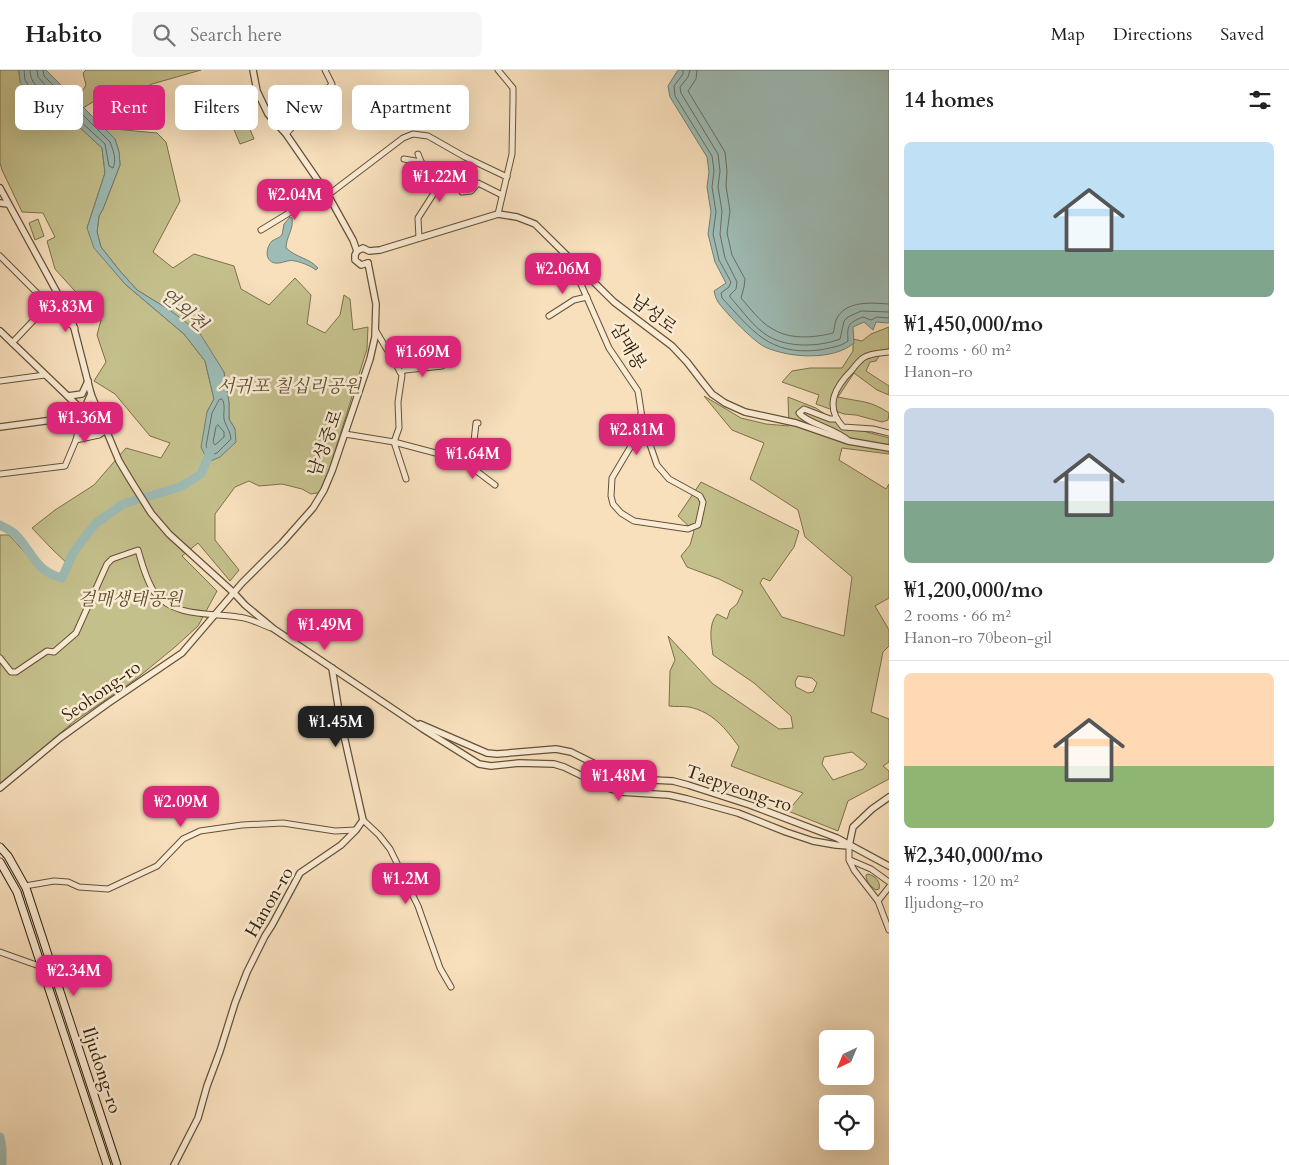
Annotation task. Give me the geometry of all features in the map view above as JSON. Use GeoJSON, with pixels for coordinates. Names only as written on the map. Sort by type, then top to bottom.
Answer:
{"type":"FeatureCollection","features":[{"type":"Feature","properties":{"kind":"main road","name":"Iljudong-ro"},"geometry":{"type":"LineString","coordinates":[[0,847],[8,856],[25,886],[117,1165]]}},
{"type":"Feature","properties":{"kind":"main road","name":"Iljudong-ro"},"geometry":{"type":"LineString","coordinates":[[0,862],[17,892],[107,1165]]}},
{"type":"Feature","properties":{"kind":"street","name":"남성중로"},"geometry":{"type":"LineString","coordinates":[[234,593],[313,508],[329,477],[370,360],[375,330],[376,304],[366,264],[359,264],[355,260],[354,255],[359,250],[326,193],[286,134],[268,114],[257,91],[253,70]]}},
{"type":"Feature","properties":{"kind":"street"},"geometry":{"type":"LineString","coordinates":[[286,134],[332,84],[325,70]]}},
{"type":"Feature","properties":{"kind":"street"},"geometry":{"type":"LineString","coordinates":[[498,70],[513,88],[512,154],[498,214]]}},
{"type":"Feature","properties":{"kind":"street"},"geometry":{"type":"LineString","coordinates":[[261,230],[326,193],[403,138],[413,134],[428,136],[465,157],[507,177]]}},
{"type":"Feature","properties":{"kind":"street"},"geometry":{"type":"LineString","coordinates":[[418,154],[428,179],[436,190]]}},
{"type":"Feature","properties":{"kind":"street"},"geometry":{"type":"LineString","coordinates":[[404,159],[421,162]]}},
{"type":"Feature","properties":{"kind":"street"},"geometry":{"type":"LineString","coordinates":[[419,238],[418,218],[436,190],[465,174]]}},
{"type":"Feature","properties":{"kind":"street"},"geometry":{"type":"LineString","coordinates":[[462,192],[471,191],[478,183],[502,195]]}},
{"type":"Feature","properties":{"kind":"street"},"geometry":{"type":"LineString","coordinates":[[0,188],[70,316],[75,328],[91,394],[105,431],[119,461],[152,513],[169,534],[274,629],[408,718]]}},
{"type":"Feature","properties":{"kind":"street"},"geometry":{"type":"LineString","coordinates":[[0,203],[8,204]]}},
{"type":"Feature","properties":{"kind":"street","name":"남성로"},"geometry":{"type":"LineString","coordinates":[[370,254],[498,214],[516,217],[535,224],[614,302],[672,346],[718,398],[745,412],[786,420],[848,442],[889,448]]}},
{"type":"Feature","properties":{"kind":"street"},"geometry":{"type":"LineString","coordinates":[[359,250],[370,254],[366,264]]}},
{"type":"Feature","properties":{"kind":"street"},"geometry":{"type":"LineString","coordinates":[[0,256],[63,319],[75,328]]}},
{"type":"Feature","properties":{"kind":"street","name":"삼매봉"},"geometry":{"type":"LineString","coordinates":[[578,268],[576,270],[578,276],[609,348],[638,391],[641,412],[657,465],[669,479],[700,496],[703,502],[698,525],[692,528],[634,522],[621,513],[613,504],[611,496],[612,478],[634,441],[641,412]]}},
{"type":"Feature","properties":{"kind":"street"},"geometry":{"type":"LineString","coordinates":[[549,316],[574,300],[587,297]]}},
{"type":"Feature","properties":{"kind":"street"},"geometry":{"type":"LineString","coordinates":[[12,343],[49,304]]}},
{"type":"Feature","properties":{"kind":"street"},"geometry":{"type":"LineString","coordinates":[[375,330],[402,376],[398,402],[398,428],[394,442],[406,479]]}},
{"type":"Feature","properties":{"kind":"street"},"geometry":{"type":"LineString","coordinates":[[0,331],[79,407],[82,414],[105,431]]}},
{"type":"Feature","properties":{"kind":"street"},"geometry":{"type":"LineString","coordinates":[[889,352],[876,353],[863,358],[839,383],[832,403],[836,419],[843,427],[873,429],[889,433]]}},
{"type":"Feature","properties":{"kind":"street"},"geometry":{"type":"LineString","coordinates":[[400,372],[442,366]]}},
{"type":"Feature","properties":{"kind":"street"},"geometry":{"type":"LineString","coordinates":[[0,381],[45,375]]}},
{"type":"Feature","properties":{"kind":"street"},"geometry":{"type":"LineString","coordinates":[[68,396],[82,394],[88,381]]}},
{"type":"Feature","properties":{"kind":"street"},"geometry":{"type":"LineString","coordinates":[[0,474],[65,466],[76,440],[82,414],[91,394]]}},
{"type":"Feature","properties":{"kind":"street"},"geometry":{"type":"LineString","coordinates":[[836,419],[830,419],[804,410],[799,412],[804,418],[840,434],[848,442]]}},
{"type":"Feature","properties":{"kind":"street"},"geometry":{"type":"LineString","coordinates":[[0,427],[75,417],[82,414]]}},
{"type":"Feature","properties":{"kind":"street"},"geometry":{"type":"LineString","coordinates":[[462,460],[467,448],[474,441],[476,423],[478,423]]}},
{"type":"Feature","properties":{"kind":"street"},"geometry":{"type":"LineString","coordinates":[[76,440],[99,435],[105,431]]}},
{"type":"Feature","properties":{"kind":"street"},"geometry":{"type":"LineString","coordinates":[[345,434],[394,442],[462,460],[495,485]]}},
{"type":"Feature","properties":{"kind":"street"},"geometry":{"type":"LineString","coordinates":[[0,658],[11,672],[16,672],[47,651],[54,652],[78,629],[107,564],[112,559],[138,550],[151,587],[159,598],[174,607],[253,620],[274,629]]}},
{"type":"Feature","properties":{"kind":"street","name":"Seohong-ro"},"geometry":{"type":"LineString","coordinates":[[0,788],[60,738],[182,653],[234,593]]}},
{"type":"Feature","properties":{"kind":"street"},"geometry":{"type":"LineString","coordinates":[[332,668],[340,718],[363,820],[390,849],[418,906],[440,968],[451,987]]}},
{"type":"Feature","properties":{"kind":"street","name":"Taepyeong-ro"},"geometry":{"type":"LineString","coordinates":[[408,718],[479,764],[491,766],[519,763],[554,764],[620,792],[669,795],[687,799],[738,813],[786,832],[813,840],[849,846]]}},
{"type":"Feature","properties":{"kind":"street","name":"Taepyeong-ro"},"geometry":{"type":"LineString","coordinates":[[408,718],[487,753],[497,754],[556,749],[571,752],[617,774],[632,778],[688,784],[837,838],[889,866]]}},
{"type":"Feature","properties":{"kind":"street"},"geometry":{"type":"LineString","coordinates":[[889,797],[872,809],[853,827],[849,846],[849,860],[854,870],[878,901],[889,930]]}},
{"type":"Feature","properties":{"kind":"street","name":"Hanon-ro"},"geometry":{"type":"LineString","coordinates":[[174,1165],[198,1118],[235,1003],[247,972],[265,936],[300,873],[341,845],[363,820]]}},
{"type":"Feature","properties":{"kind":"street"},"geometry":{"type":"LineString","coordinates":[[25,886],[54,881],[68,882],[79,887],[108,889],[157,866],[183,839],[200,831],[242,825],[282,823],[335,831],[356,830]]}},
{"type":"Feature","properties":{"kind":"street"},"geometry":{"type":"LineString","coordinates":[[849,860],[871,869],[889,882]]}},
{"type":"Feature","properties":{"kind":"street"},"geometry":{"type":"LineString","coordinates":[[878,901],[889,887]]}},
{"type":"Feature","properties":{"kind":"street"},"geometry":{"type":"LineString","coordinates":[[0,952],[42,968]]}},
{"type":"Feature","properties":{"kind":"green space","name":"서귀포 칠십리공원"},"geometry":{"type":"Polygon","coordinates":[[[0,70],[19,70],[20,79],[24,85],[15,85],[15,130],[82,130],[102,148],[105,173],[87,228],[125,284],[184,334],[205,361],[214,399],[207,412],[235,429],[229,419],[229,403],[224,372],[171,311],[137,290],[101,247],[97,232],[99,216],[120,165],[115,139],[105,130],[157,133],[166,142],[180,201],[153,252],[173,268],[194,254],[234,266],[241,289],[269,305],[295,278],[311,295],[307,324],[325,333],[340,315],[344,295],[350,299],[353,330],[368,327],[367,349],[322,492],[311,494],[302,489],[282,484],[259,486],[249,481],[235,487],[215,514],[215,540],[239,570],[230,581],[198,543],[182,556],[217,591],[198,626],[136,679],[76,720],[0,784],[0,535],[9,535],[40,569],[62,581],[71,567],[32,528],[55,510],[94,485],[126,448],[161,458],[170,443],[150,436],[115,394],[94,381],[106,362],[97,335],[101,320],[55,269],[47,241],[55,237],[43,213],[22,212],[0,163],[0,70]]]}},
{"type":"Feature","properties":{"kind":"green space"},"geometry":{"type":"Polygon","coordinates":[[[86,70],[201,70],[150,85],[93,85],[93,102],[83,108],[83,90],[86,85],[83,73],[86,70]]]}},
{"type":"Feature","properties":{"kind":"green space"},"geometry":{"type":"Polygon","coordinates":[[[234,130],[250,130],[254,139],[240,144],[234,130]]]}},
{"type":"Feature","properties":{"kind":"green space"},"geometry":{"type":"Polygon","coordinates":[[[38,219],[44,236],[35,240],[29,223],[38,219]]]}},
{"type":"Feature","properties":{"kind":"green space"},"geometry":{"type":"Polygon","coordinates":[[[889,327],[889,348],[881,353],[876,361],[870,362],[866,371],[889,386],[889,395],[877,390],[854,373],[838,397],[876,406],[889,413],[888,420],[882,422],[844,414],[816,404],[819,395],[782,382],[792,371],[810,368],[842,368],[853,351],[853,339],[862,341],[871,334],[889,327]]]}},
{"type":"Feature","properties":{"kind":"green space"},"geometry":{"type":"Polygon","coordinates":[[[704,396],[741,418],[766,424],[789,426],[788,397],[816,408],[841,425],[889,438],[889,454],[842,448],[839,460],[886,489],[889,484],[889,598],[875,606],[889,630],[889,646],[883,652],[871,712],[889,719],[889,762],[883,766],[889,771],[889,779],[848,801],[838,831],[788,811],[803,793],[731,766],[739,747],[724,728],[712,717],[698,709],[669,706],[670,671],[675,660],[668,636],[713,684],[779,729],[793,728],[791,716],[754,683],[713,655],[711,633],[714,618],[717,614],[727,619],[730,610],[737,604],[743,591],[719,579],[687,567],[681,556],[690,545],[694,531],[678,516],[701,482],[799,531],[794,547],[770,581],[763,578],[760,583],[782,617],[844,636],[852,577],[805,537],[798,510],[750,479],[764,443],[732,430],[704,396]],[[798,676],[795,682],[796,687],[808,693],[813,692],[817,683],[812,678],[798,676]],[[852,752],[824,757],[822,764],[833,780],[863,769],[867,764],[852,752]]]}},
{"type":"Feature","properties":{"kind":"green space"},"geometry":{"type":"Polygon","coordinates":[[[868,874],[877,879],[879,889],[876,890],[869,884],[866,877],[868,874]]]}},
{"type":"Feature","properties":{"kind":"water"},"geometry":{"type":"Polygon","coordinates":[[[19,70],[46,70],[61,85],[22,85],[20,82],[19,70]]]}},
{"type":"Feature","properties":{"kind":"water"},"geometry":{"type":"Polygon","coordinates":[[[678,70],[889,70],[889,323],[876,322],[873,330],[864,322],[853,327],[854,343],[835,353],[811,356],[786,354],[760,344],[740,327],[722,307],[714,291],[726,283],[715,262],[708,234],[711,212],[707,187],[709,172],[707,157],[670,97],[668,86],[678,70]]]}},
{"type":"Feature","properties":{"kind":"water"},"geometry":{"type":"Polygon","coordinates":[[[83,107],[93,117],[93,130],[106,130],[115,139],[119,152],[120,165],[99,216],[97,232],[101,247],[137,290],[171,311],[199,332],[224,372],[229,403],[229,419],[235,429],[236,442],[220,457],[208,462],[201,447],[207,412],[214,399],[205,361],[184,334],[125,284],[94,248],[87,228],[105,173],[102,148],[82,130],[83,107]]]}},
{"type":"Feature","properties":{"kind":"water"},"geometry":{"type":"Polygon","coordinates":[[[290,217],[292,218],[292,226],[286,248],[314,265],[318,268],[316,270],[300,262],[287,261],[275,263],[269,260],[267,250],[272,241],[282,235],[284,224],[290,217]]]}},
{"type":"Feature","properties":{"kind":"waterway","name":"연외천"},"geometry":{"type":"LineString","coordinates":[[0,525],[15,534],[40,566],[53,575],[62,578],[73,553],[95,524],[123,504],[180,487],[201,474],[211,450]]}},
{"type":"Feature","properties":{"kind":"waterway"},"geometry":{"type":"LineString","coordinates":[[0,1137],[2,1165]]}},
{"type":"Feature","properties":{"kind":"park label","name":"걸매생태공원"},"geometry":{"type":"Point","coordinates":[130,599]}}]}
